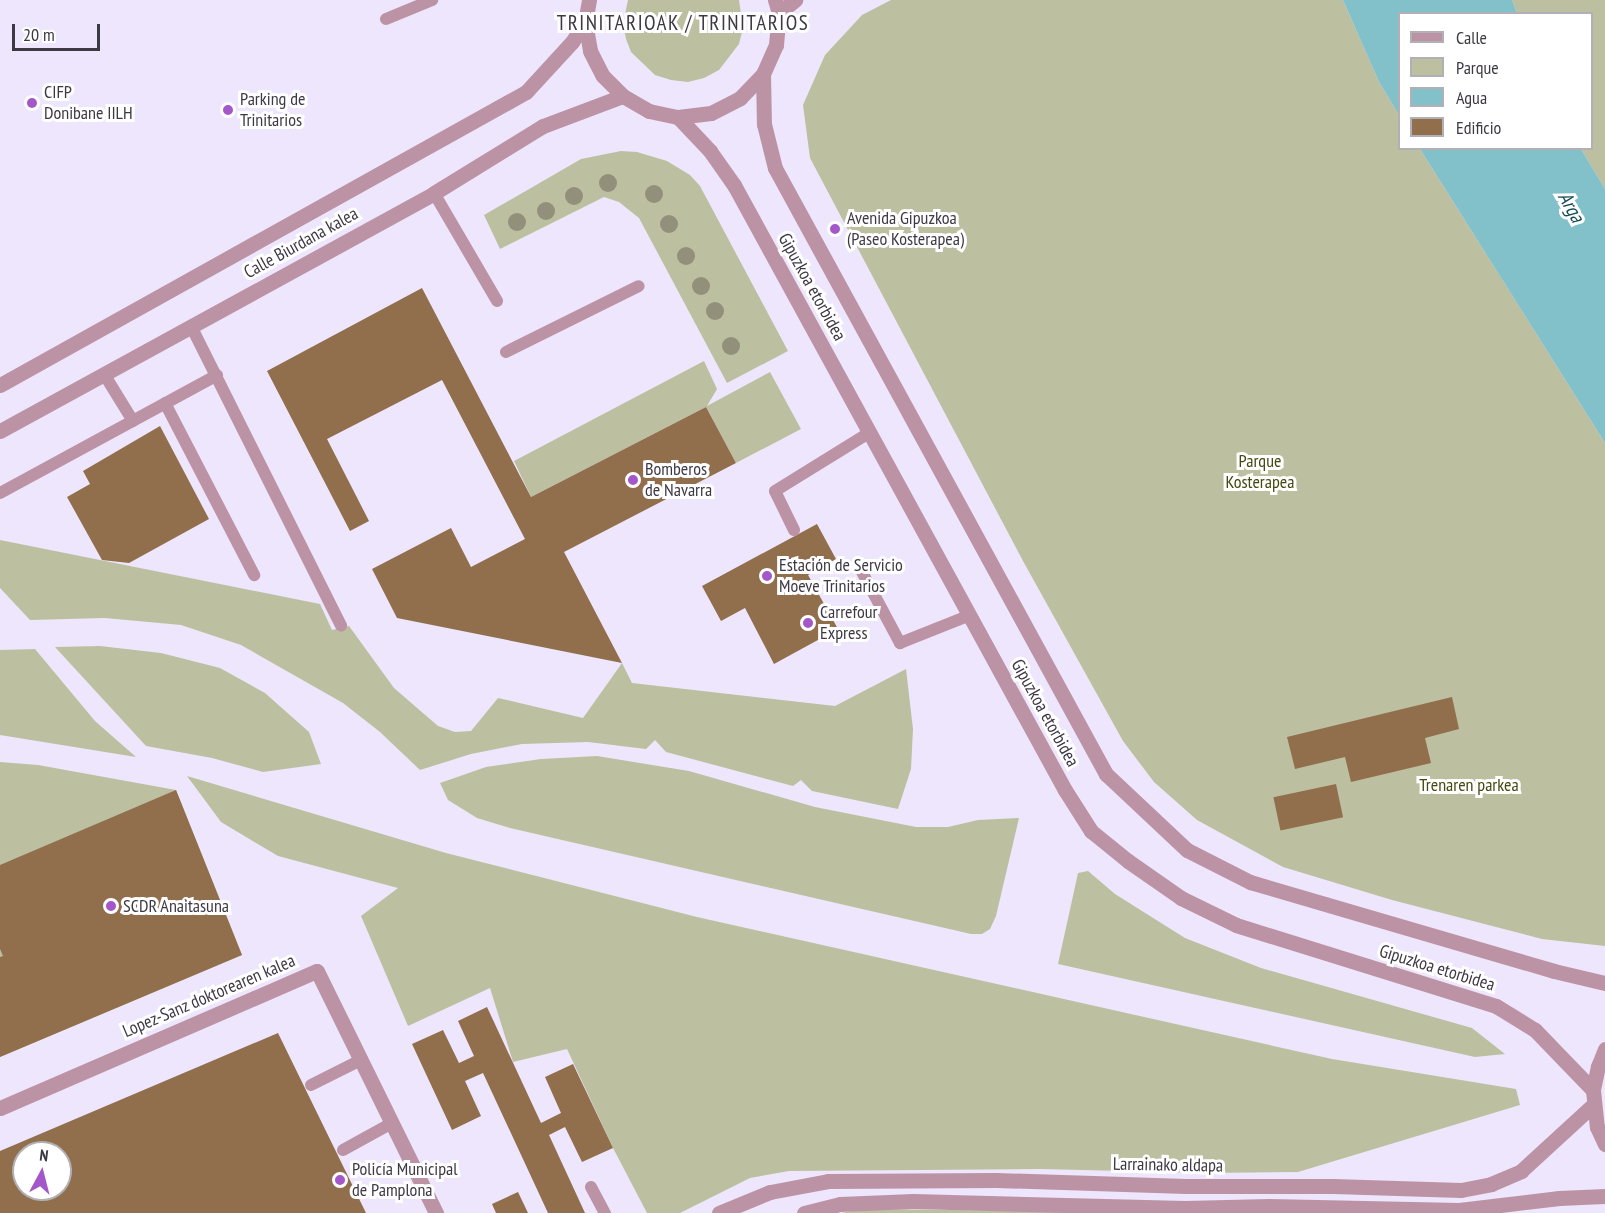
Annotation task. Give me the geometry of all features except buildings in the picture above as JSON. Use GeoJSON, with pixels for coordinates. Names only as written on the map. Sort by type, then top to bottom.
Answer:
{"type":"FeatureCollection","features":[{"type":"Feature","properties":{"kind":"street"},"geometry":{"type":"LineString","coordinates":[[589,0],[585,22],[590,51],[603,76],[623,96],[649,111],[678,117],[711,113],[740,98],[763,74],[776,45],[777,7],[795,0]]}},
{"type":"Feature","properties":{"kind":"street","name":"Calle Biurdana kalea"},"geometry":{"type":"LineString","coordinates":[[0,385],[526,92],[572,42],[585,22]]}},
{"type":"Feature","properties":{"kind":"street","name":"Gipuzkoa etorbidea"},"geometry":{"type":"LineString","coordinates":[[763,74],[764,124],[775,168],[1106,774],[1187,850],[1250,882],[1554,971],[1605,983]]}},
{"type":"Feature","properties":{"kind":"street","name":"Calle Biurdana kalea"},"geometry":{"type":"LineString","coordinates":[[0,431],[434,193],[543,126],[623,96]]}},
{"type":"Feature","properties":{"kind":"street","name":"Gipuzkoa etorbidea"},"geometry":{"type":"LineString","coordinates":[[678,117],[710,151],[734,185],[968,616],[1065,790],[1091,831],[1128,861],[1181,898],[1236,925],[1496,1006],[1536,1030],[1593,1098]]}},
{"type":"Feature","properties":{"kind":"street","name":"Lopez-Sanz doktorearen kalea"},"geometry":{"type":"LineString","coordinates":[[0,1108],[317,971],[436,1213]]}},
{"type":"Feature","properties":{"kind":"street"},"geometry":{"type":"LineString","coordinates":[[1605,1049],[1598,1066],[1593,1098],[1597,1127],[1605,1144]]}},
{"type":"Feature","properties":{"kind":"street","name":"Larrainako aldapa"},"geometry":{"type":"LineString","coordinates":[[719,1213],[770,1192],[828,1181],[996,1180],[1186,1186],[1333,1185],[1461,1190],[1491,1184],[1521,1171],[1593,1098]]}},
{"type":"Feature","properties":{"kind":"street"},"geometry":{"type":"LineString","coordinates":[[804,1213],[840,1204],[914,1201],[1185,1208],[1269,1206],[1459,1210],[1559,1198],[1605,1196]]}},
{"type":"Feature","properties":{"kind":"lane"},"geometry":{"type":"LineString","coordinates":[[386,19],[432,0]]}},
{"type":"Feature","properties":{"kind":"lane"},"geometry":{"type":"LineString","coordinates":[[434,193],[496,301]]}},
{"type":"Feature","properties":{"kind":"lane"},"geometry":{"type":"LineString","coordinates":[[506,352],[639,286]]}},
{"type":"Feature","properties":{"kind":"lane"},"geometry":{"type":"LineString","coordinates":[[191,326],[340,625]]}},
{"type":"Feature","properties":{"kind":"lane"},"geometry":{"type":"LineString","coordinates":[[104,375],[133,421]]}},
{"type":"Feature","properties":{"kind":"lane"},"geometry":{"type":"LineString","coordinates":[[0,493],[217,375]]}},
{"type":"Feature","properties":{"kind":"lane"},"geometry":{"type":"LineString","coordinates":[[165,403],[254,575]]}},
{"type":"Feature","properties":{"kind":"lane"},"geometry":{"type":"LineString","coordinates":[[794,530],[775,491],[870,433]]}},
{"type":"Feature","properties":{"kind":"lane"},"geometry":{"type":"LineString","coordinates":[[861,570],[900,643],[968,616]]}},
{"type":"Feature","properties":{"kind":"lane"},"geometry":{"type":"LineString","coordinates":[[311,1085],[361,1060]]}},
{"type":"Feature","properties":{"kind":"lane"},"geometry":{"type":"LineString","coordinates":[[344,1150],[392,1123]]}},
{"type":"Feature","properties":{"kind":"lane"},"geometry":{"type":"LineString","coordinates":[[591,1187],[605,1213]]}},
{"type":"Feature","properties":{"kind":"green space"},"geometry":{"type":"Polygon","coordinates":[[[628,0],[739,0],[743,28],[739,44],[719,70],[704,78],[688,82],[655,75],[631,52],[626,39],[623,24],[628,0]]]}},
{"type":"Feature","properties":{"kind":"green space","name":"Parque Kosterapea"},"geometry":{"type":"Polygon","coordinates":[[[891,0],[1343,0],[1379,82],[1398,113],[1398,150],[1421,150],[1605,443],[1605,946],[1542,939],[1392,900],[1283,867],[1197,820],[1154,782],[1123,741],[1023,561],[810,158],[803,105],[825,55],[862,15],[891,0]]]}},
{"type":"Feature","properties":{"kind":"green space"},"geometry":{"type":"Polygon","coordinates":[[[1512,0],[1605,0],[1605,189],[1582,150],[1593,150],[1593,12],[1517,12],[1512,0]]]}},
{"type":"Feature","properties":{"kind":"green space"},"geometry":{"type":"Polygon","coordinates":[[[621,151],[637,152],[667,161],[690,175],[700,186],[788,351],[727,383],[639,218],[619,202],[604,197],[500,249],[484,215],[581,159],[621,151]]]}},
{"type":"Feature","properties":{"kind":"green space"},"geometry":{"type":"Polygon","coordinates":[[[704,361],[717,389],[707,406],[770,372],[801,429],[736,463],[706,407],[531,497],[514,461],[704,361]]]}},
{"type":"Feature","properties":{"kind":"green space"},"geometry":{"type":"Polygon","coordinates":[[[0,540],[320,604],[332,630],[349,626],[394,688],[438,726],[455,732],[471,731],[498,698],[583,718],[622,663],[632,683],[835,706],[906,669],[913,729],[911,769],[898,809],[812,791],[801,780],[793,786],[666,752],[655,740],[646,749],[588,742],[522,744],[471,754],[420,770],[380,732],[343,703],[241,645],[181,625],[105,618],[30,620],[0,588],[0,540]]]}},
{"type":"Feature","properties":{"kind":"green space"},"geometry":{"type":"Polygon","coordinates":[[[100,646],[161,653],[220,668],[265,693],[309,732],[321,764],[263,772],[212,758],[146,746],[55,647],[100,646]]]}},
{"type":"Feature","properties":{"kind":"green space"},"geometry":{"type":"Polygon","coordinates":[[[35,649],[95,721],[136,757],[0,735],[0,650],[35,649]]]}},
{"type":"Feature","properties":{"kind":"green space"},"geometry":{"type":"Polygon","coordinates":[[[597,756],[689,771],[815,807],[916,827],[948,827],[978,820],[1019,818],[996,916],[990,929],[982,934],[971,934],[510,828],[477,818],[448,800],[440,783],[486,767],[541,759],[597,756]]]}},
{"type":"Feature","properties":{"kind":"green space","name":"SCDR Anaitasuna"},"geometry":{"type":"Polygon","coordinates":[[[0,762],[38,765],[176,790],[242,955],[0,1057],[0,762]]]}},
{"type":"Feature","properties":{"kind":"green space"},"geometry":{"type":"Polygon","coordinates":[[[187,776],[446,853],[697,917],[1332,1059],[1516,1089],[1520,1105],[1298,1172],[1207,1173],[1040,1169],[789,1171],[750,1178],[680,1213],[647,1213],[613,1148],[567,1049],[513,1062],[490,988],[408,1026],[361,916],[398,888],[278,856],[221,822],[187,776]]]}},
{"type":"Feature","properties":{"kind":"green space"},"geometry":{"type":"Polygon","coordinates":[[[1088,871],[1115,894],[1185,938],[1261,968],[1472,1028],[1505,1054],[1475,1057],[1058,964],[1078,873],[1088,871]]]}},
{"type":"Feature","properties":{"kind":"green space"},"geometry":{"type":"Polygon","coordinates":[[[863,1209],[1048,1211],[1079,1213],[841,1213],[863,1209]]]}},
{"type":"Feature","properties":{"kind":"water"},"geometry":{"type":"Polygon","coordinates":[[[1343,0],[1512,0],[1517,12],[1398,12],[1398,113],[1379,82],[1343,0]]]}},
{"type":"Feature","properties":{"kind":"water","name":"Arga"},"geometry":{"type":"Polygon","coordinates":[[[1421,150],[1582,150],[1605,189],[1605,443],[1421,150]]]}},
{"type":"Feature","properties":{"kind":"place","name":"CIFP Donibane IILH"},"geometry":{"type":"Point","coordinates":[32,103]}},
{"type":"Feature","properties":{"kind":"place","name":"Parking de Trinitarios"},"geometry":{"type":"Point","coordinates":[228,110]}},
{"type":"Feature","properties":{"kind":"place","name":"Avenida Gipuzkoa (Paseo Kosterapea)"},"geometry":{"type":"Point","coordinates":[835,229]}},
{"type":"Feature","properties":{"kind":"place","name":"Bomberos de Navarra"},"geometry":{"type":"Point","coordinates":[633,480]}},
{"type":"Feature","properties":{"kind":"place","name":"Estación de Servicio Moeve Trinitarios"},"geometry":{"type":"Point","coordinates":[767,576]}},
{"type":"Feature","properties":{"kind":"place","name":"Carrefour Express"},"geometry":{"type":"Point","coordinates":[808,623]}},
{"type":"Feature","properties":{"kind":"place","name":"SCDR Anaitasuna"},"geometry":{"type":"Point","coordinates":[111,906]}},
{"type":"Feature","properties":{"kind":"place","name":"Policía Municipal de Pamplona"},"geometry":{"type":"Point","coordinates":[340,1180]}},
{"type":"Feature","properties":{"kind":"district","name":"TRINITARIOAK / TRINITARIOS"},"geometry":{"type":"Point","coordinates":[683,23]}},
{"type":"Feature","properties":{"kind":"park label","name":"Trenaren parkea"},"geometry":{"type":"Point","coordinates":[1469,785]}}]}
